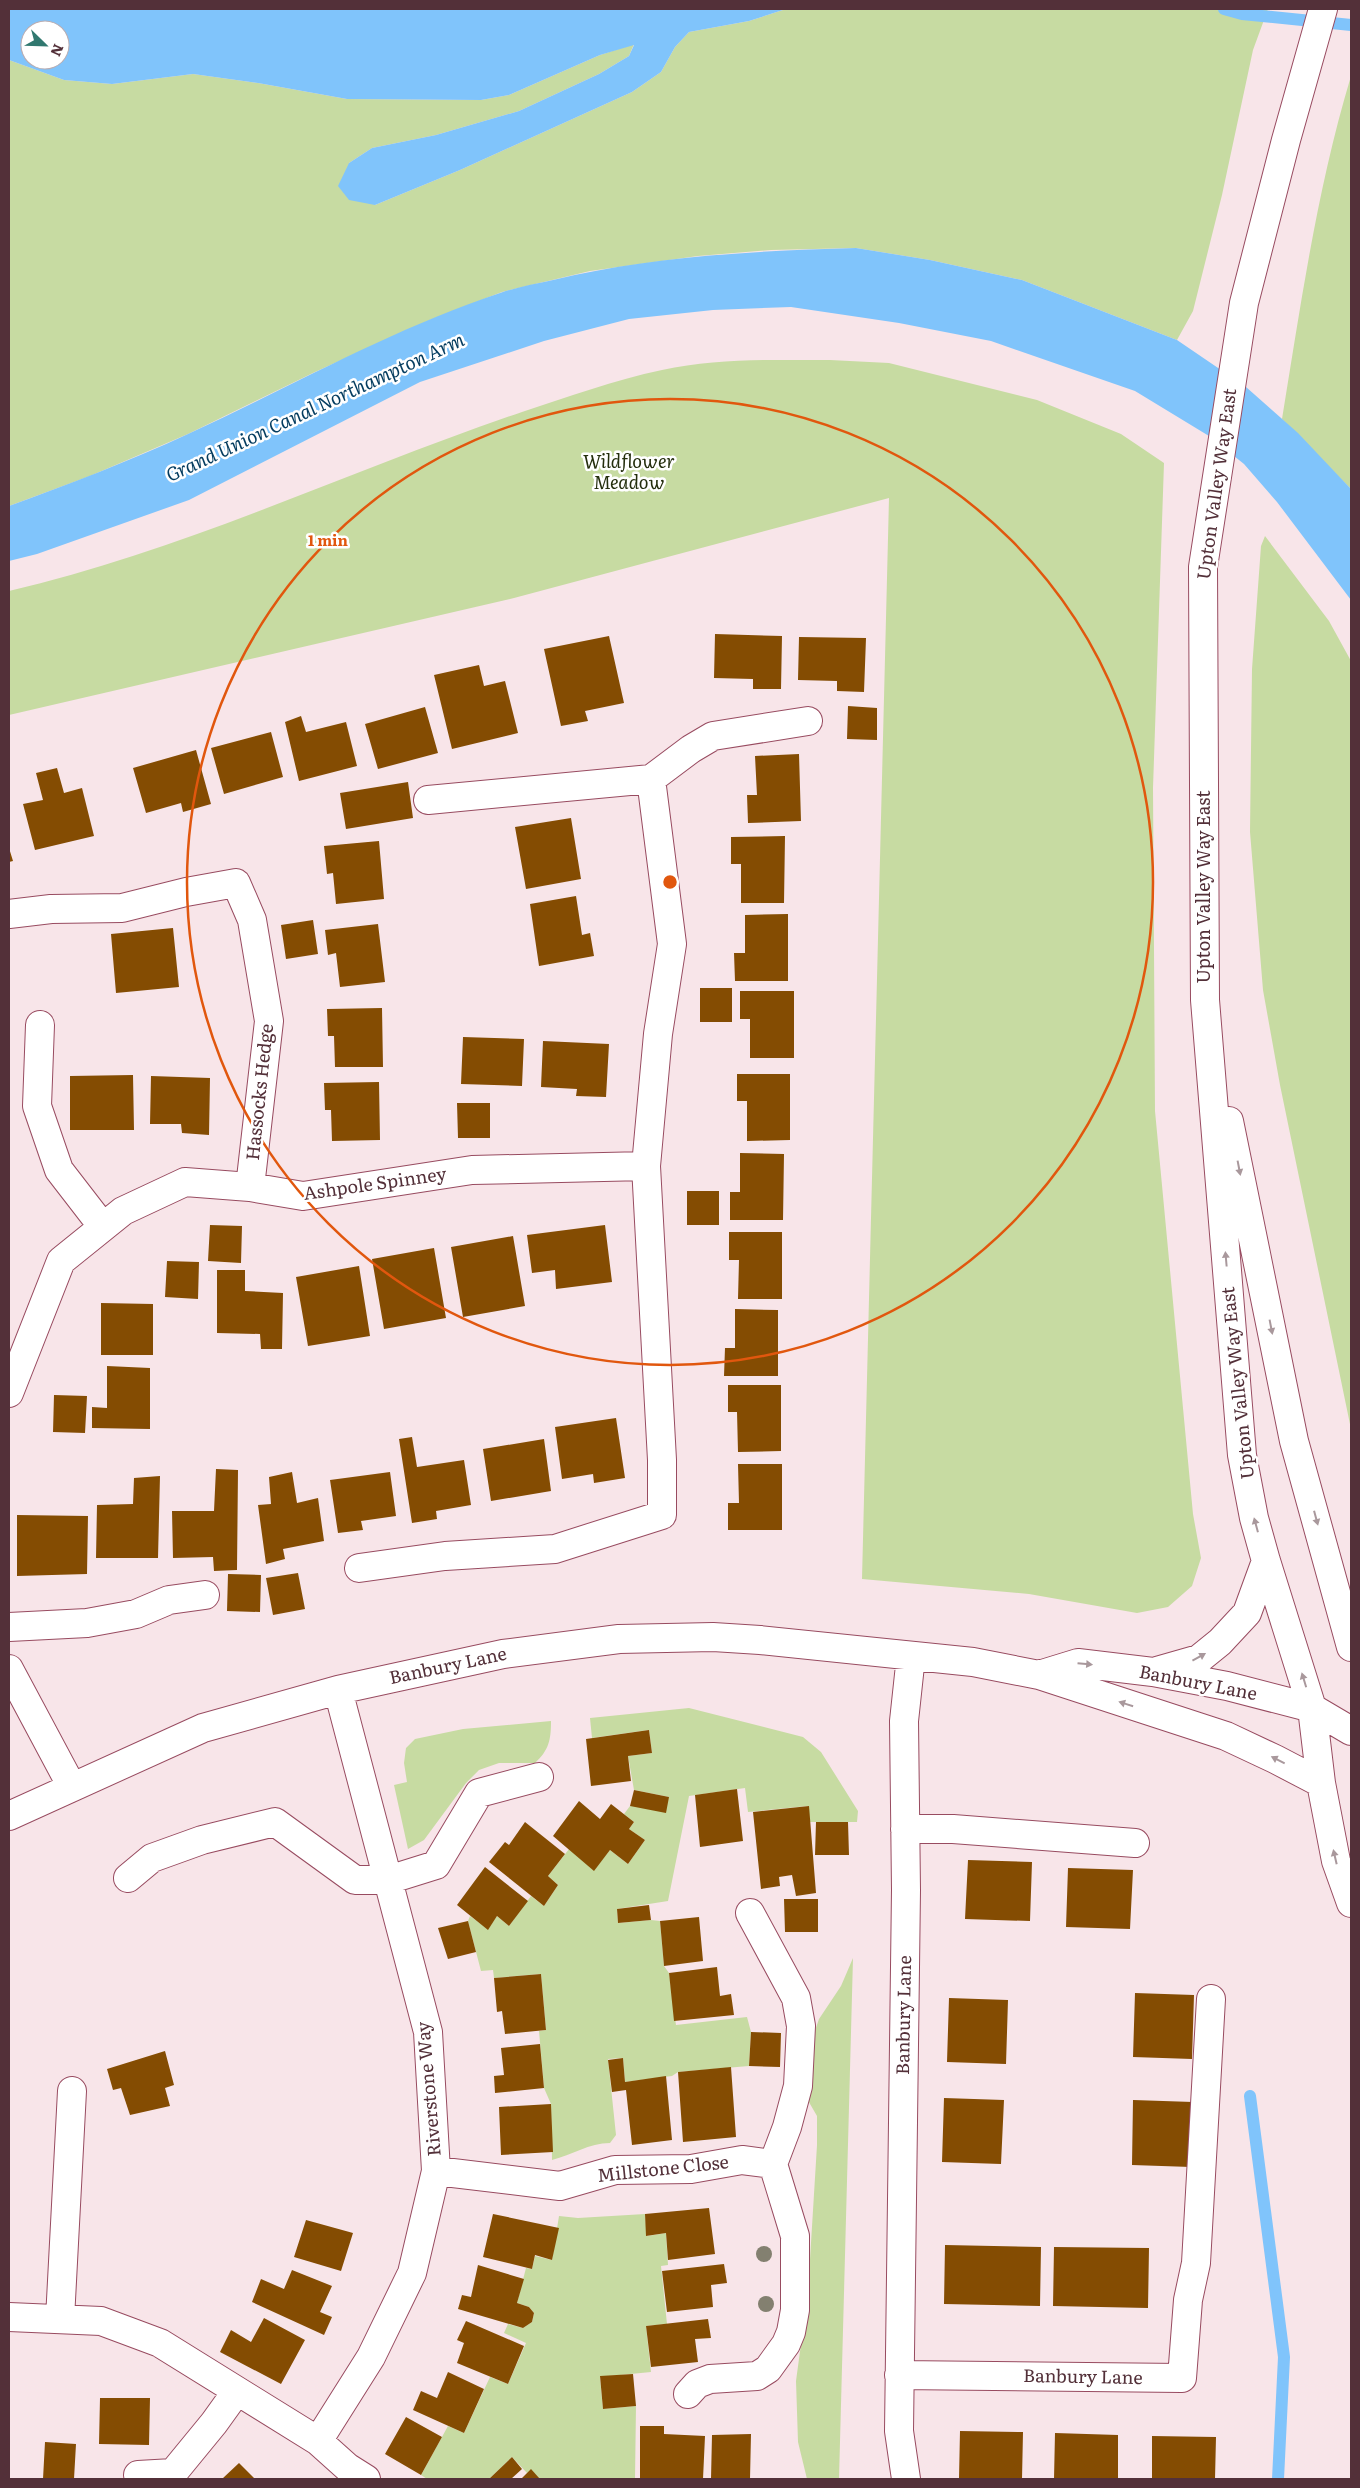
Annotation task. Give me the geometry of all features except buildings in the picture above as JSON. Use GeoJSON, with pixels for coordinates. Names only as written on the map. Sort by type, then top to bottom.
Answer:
{"type":"FeatureCollection","features":[{"type":"Feature","properties":{"kind":"street","name":"Upton Valley Way East"},"geometry":{"type":"LineString","coordinates":[[1323,9],[1286,140],[1244,303],[1203,568],[1205,1000],[1242,1455],[1254,1518],[1312,1708],[1321,1783],[1336,1861],[1351,1903]]}},
{"type":"Feature","properties":{"kind":"street"},"geometry":{"type":"LineString","coordinates":[[428,800],[651,779],[713,736],[808,721]]}},
{"type":"Feature","properties":{"kind":"street"},"geometry":{"type":"LineString","coordinates":[[359,1568],[445,1556],[556,1549],[662,1515],[662,1460],[646,1166],[658,1034],[672,944],[651,779]]}},
{"type":"Feature","properties":{"kind":"street","name":"Hassocks Hedge"},"geometry":{"type":"LineString","coordinates":[[9,914],[51,909],[122,908],[186,892],[236,883],[252,920],[269,1021],[250,1187]]}},
{"type":"Feature","properties":{"kind":"street","name":"Upton Valley Way East"},"geometry":{"type":"LineString","coordinates":[[1205,1000],[1294,1441],[1351,1647]]}},
{"type":"Feature","properties":{"kind":"street"},"geometry":{"type":"LineString","coordinates":[[40,1025],[37,1106],[59,1170],[103,1227]]}},
{"type":"Feature","properties":{"kind":"street","name":"Ashpole Spinney"},"geometry":{"type":"LineString","coordinates":[[9,1393],[61,1261],[123,1211],[185,1182],[250,1187],[303,1196],[472,1170],[646,1166]]}},
{"type":"Feature","properties":{"kind":"street"},"geometry":{"type":"LineString","coordinates":[[1153,1672],[1199,1659],[1220,1642],[1247,1613],[1266,1561]]}},
{"type":"Feature","properties":{"kind":"street"},"geometry":{"type":"LineString","coordinates":[[9,1627],[86,1623],[136,1614],[169,1600],[205,1595]]}},
{"type":"Feature","properties":{"kind":"street","name":"Banbury Lane"},"geometry":{"type":"LineString","coordinates":[[9,1816],[203,1728],[338,1690],[504,1654],[619,1639],[713,1637],[760,1640],[973,1662],[1038,1675],[1226,1736],[1276,1759],[1321,1783]]}},
{"type":"Feature","properties":{"kind":"street","name":"Banbury Lane"},"geometry":{"type":"LineString","coordinates":[[906,2479],[899,2431],[899,2375],[905,1829],[904,1721],[911,1656]]}},
{"type":"Feature","properties":{"kind":"street","name":"Banbury Lane"},"geometry":{"type":"LineString","coordinates":[[1038,1675],[1078,1663],[1153,1672],[1227,1686],[1312,1708],[1351,1731]]}},
{"type":"Feature","properties":{"kind":"street"},"geometry":{"type":"LineString","coordinates":[[9,1669],[72,1787]]}},
{"type":"Feature","properties":{"kind":"street","name":"Riverstone Way"},"geometry":{"type":"LineString","coordinates":[[318,2441],[371,2358],[412,2273],[436,2171],[428,2032],[338,1690]]}},
{"type":"Feature","properties":{"kind":"street"},"geometry":{"type":"LineString","coordinates":[[128,1878],[152,1858],[202,1840],[275,1822],[355,1880],[388,1880],[436,1865],[479,1793],[539,1778]]}},
{"type":"Feature","properties":{"kind":"street"},"geometry":{"type":"LineString","coordinates":[[905,1829],[953,1829],[1135,1843]]}},
{"type":"Feature","properties":{"kind":"street"},"geometry":{"type":"LineString","coordinates":[[688,2394],[697,2384],[710,2379],[757,2376],[768,2369],[779,2356],[791,2332],[795,2310],[795,2236],[772,2164],[787,2127],[798,2086],[801,2026],[796,1998],[750,1913]]}},
{"type":"Feature","properties":{"kind":"street","name":"Banbury Lane"},"geometry":{"type":"LineString","coordinates":[[899,2375],[1182,2378],[1185,2324],[1196,2264],[1211,2000]]}},
{"type":"Feature","properties":{"kind":"street"},"geometry":{"type":"LineString","coordinates":[[60,2319],[72,2091]]}},
{"type":"Feature","properties":{"kind":"street","name":"Millstone Close"},"geometry":{"type":"LineString","coordinates":[[436,2171],[560,2186],[615,2170],[691,2170],[742,2160],[772,2164]]}},
{"type":"Feature","properties":{"kind":"street"},"geometry":{"type":"LineString","coordinates":[[9,2317],[101,2321],[160,2343],[318,2441],[347,2467],[366,2479]]}},
{"type":"Feature","properties":{"kind":"street"},"geometry":{"type":"LineString","coordinates":[[138,2475],[173,2473],[214,2423],[236,2391]]}},
{"type":"Feature","properties":{"kind":"green space"},"geometry":{"type":"Polygon","coordinates":[[[786,9],[1268,9],[1253,50],[1222,195],[1193,311],[1177,340],[1022,280],[930,260],[856,248],[771,250],[698,256],[590,271],[502,292],[430,320],[315,372],[188,434],[90,476],[9,506],[9,60],[20,64],[20,70],[36,70],[64,80],[112,84],[193,74],[258,83],[347,99],[481,100],[509,95],[600,55],[634,44],[629,56],[599,74],[519,111],[436,135],[372,148],[349,163],[375,205],[460,170],[632,92],[661,72],[675,47],[689,32],[749,21],[786,9]]]}},
{"type":"Feature","properties":{"kind":"green space"},"geometry":{"type":"Polygon","coordinates":[[[1351,76],[1351,489],[1282,419],[1319,204],[1351,76]]]}},
{"type":"Feature","properties":{"kind":"green space","name":"Wildflower Meadow"},"geometry":{"type":"Polygon","coordinates":[[[746,360],[830,360],[889,363],[1037,400],[1121,434],[1164,463],[1153,788],[1155,1111],[1193,1514],[1201,1558],[1192,1586],[1168,1607],[1137,1613],[1029,1594],[862,1579],[889,498],[514,598],[9,715],[9,591],[75,574],[204,532],[458,435],[591,389],[626,379],[662,370],[704,363],[746,360]]]}},
{"type":"Feature","properties":{"kind":"green space"},"geometry":{"type":"Polygon","coordinates":[[[1265,536],[1329,621],[1351,661],[1351,1429],[1280,1085],[1263,990],[1250,832],[1252,669],[1261,546],[1265,536]]]}},
{"type":"Feature","properties":{"kind":"green space"},"geometry":{"type":"Polygon","coordinates":[[[689,1708],[803,1737],[821,1752],[858,1811],[857,1822],[810,1822],[808,1806],[748,1812],[745,1788],[689,1796],[668,1901],[617,1909],[618,1923],[660,1921],[664,1966],[669,1973],[676,2025],[747,2017],[751,2032],[749,2066],[678,2072],[672,2076],[625,2082],[623,2058],[608,2059],[616,2135],[610,2143],[588,2147],[552,2160],[551,2104],[544,2088],[539,2031],[546,2030],[541,1974],[494,1978],[493,1970],[481,1971],[468,1921],[470,1916],[488,1929],[497,1916],[509,1926],[531,1896],[544,1906],[558,1885],[548,1876],[569,1849],[594,1870],[610,1850],[628,1864],[645,1840],[629,1829],[634,1822],[624,1814],[630,1806],[669,1797],[634,1790],[628,1756],[652,1753],[649,1730],[592,1738],[590,1718],[689,1708]]]}},
{"type":"Feature","properties":{"kind":"green space"},"geometry":{"type":"Polygon","coordinates":[[[551,1721],[548,1744],[543,1754],[535,1763],[499,1763],[479,1770],[466,1783],[424,1840],[408,1849],[394,1785],[407,1782],[404,1763],[406,1748],[415,1739],[463,1729],[551,1721]]]}},
{"type":"Feature","properties":{"kind":"green space"},"geometry":{"type":"Polygon","coordinates":[[[853,1958],[839,2479],[807,2479],[798,2442],[796,2381],[808,2292],[817,2145],[817,2116],[806,2097],[809,2048],[819,2019],[841,1986],[853,1958]]]}},
{"type":"Feature","properties":{"kind":"green space"},"geometry":{"type":"Polygon","coordinates":[[[645,2214],[647,2236],[666,2233],[668,2265],[661,2266],[667,2324],[646,2326],[651,2372],[600,2377],[603,2409],[636,2406],[635,2479],[540,2479],[531,2470],[527,2473],[512,2457],[489,2479],[427,2479],[421,2475],[448,2426],[464,2433],[490,2377],[508,2384],[526,2343],[504,2333],[508,2324],[523,2328],[532,2322],[534,2313],[529,2307],[517,2303],[526,2268],[532,2269],[535,2256],[552,2260],[559,2216],[578,2218],[645,2214]]]}},
{"type":"Feature","properties":{"kind":"water"},"geometry":{"type":"Polygon","coordinates":[[[9,9],[786,9],[749,21],[689,32],[675,47],[661,72],[632,92],[460,170],[375,205],[349,200],[338,186],[349,163],[372,148],[436,135],[519,111],[599,74],[629,56],[634,45],[600,55],[509,95],[481,100],[347,99],[258,83],[193,74],[112,84],[64,80],[36,70],[70,70],[70,20],[20,20],[20,64],[9,60],[9,9]]]}},
{"type":"Feature","properties":{"kind":"water","name":"Grand Union Canal Northampton Arm"},"geometry":{"type":"Polygon","coordinates":[[[856,248],[930,260],[1022,280],[1177,340],[1246,387],[1298,433],[1351,489],[1351,600],[1277,502],[1244,464],[1209,436],[1135,391],[991,341],[899,323],[791,307],[713,310],[629,319],[544,341],[420,382],[189,500],[37,554],[9,561],[9,506],[166,444],[342,359],[460,307],[519,287],[628,265],[742,253],[856,248]]]}},
{"type":"Feature","properties":{"kind":"waterway"},"geometry":{"type":"LineString","coordinates":[[1224,9],[1242,14],[1351,25]]}},
{"type":"Feature","properties":{"kind":"waterway"},"geometry":{"type":"LineString","coordinates":[[1250,2096],[1284,2357],[1278,2479]]}}]}
